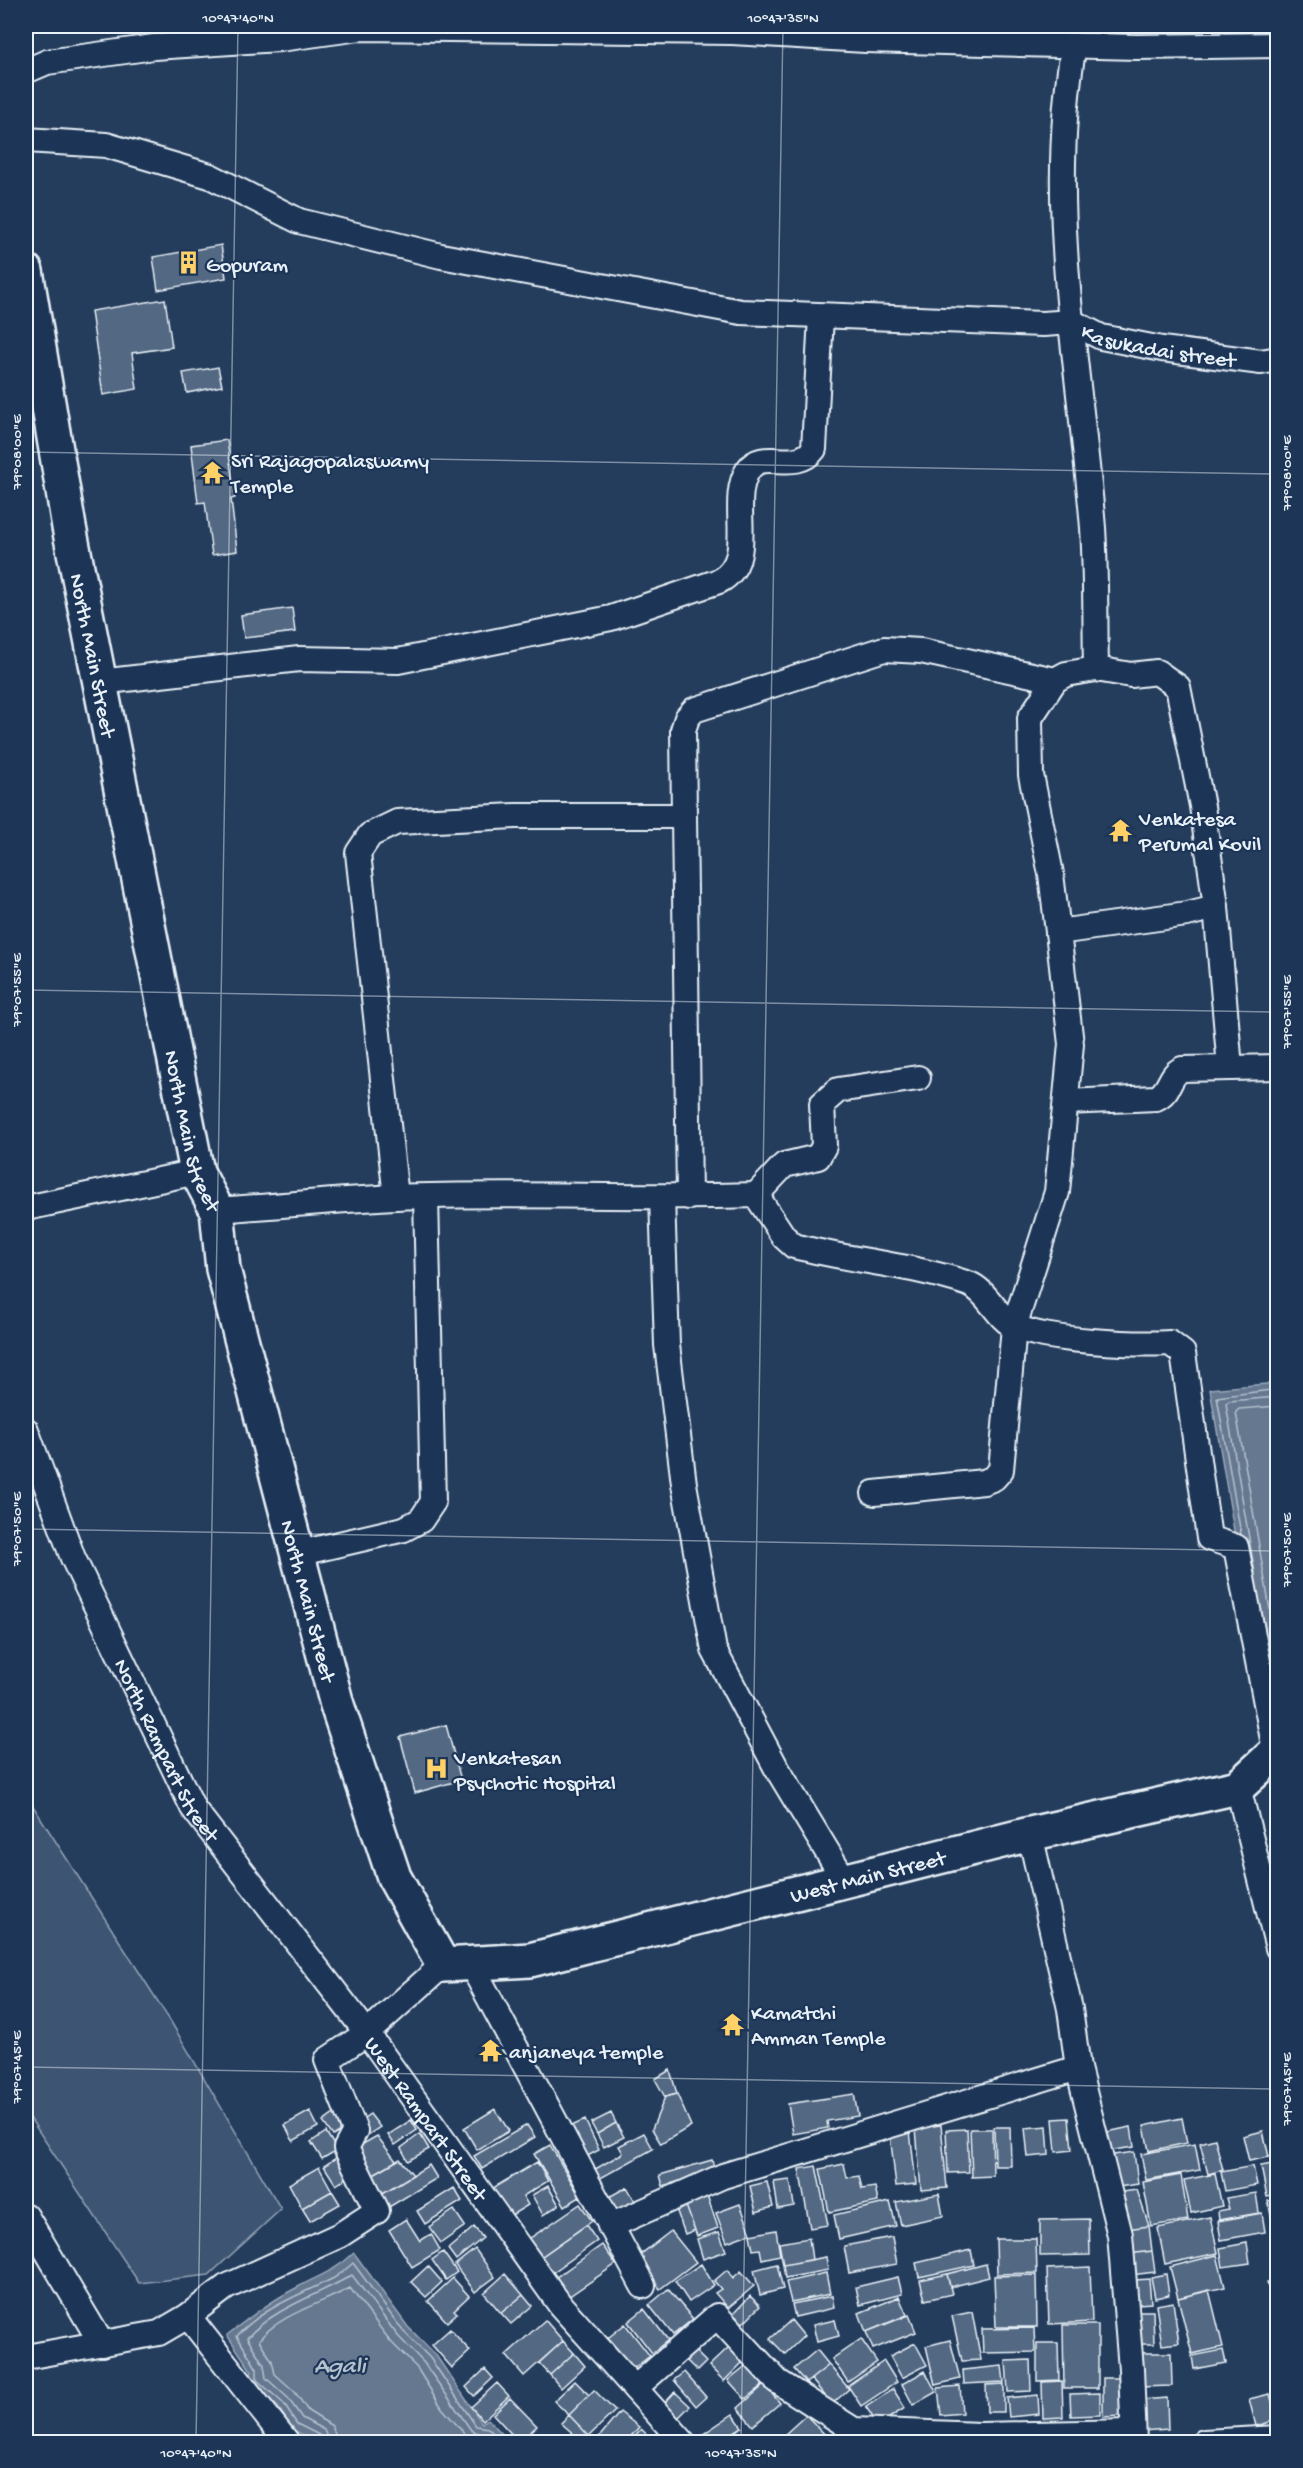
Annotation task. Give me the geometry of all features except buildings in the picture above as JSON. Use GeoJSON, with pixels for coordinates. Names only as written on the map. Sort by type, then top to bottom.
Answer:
{"type":"FeatureCollection","features":[{"type":"Feature","properties":{"kind":"street"},"geometry":{"type":"LineString","coordinates":[[26,71],[46,62],[154,47],[280,39],[360,28],[732,32],[865,40],[1074,45],[1278,45]]}},
{"type":"Feature","properties":{"kind":"street"},"geometry":{"type":"LineString","coordinates":[[1074,45],[1067,83],[1062,180],[1064,244],[1093,531],[1096,669]]}},
{"type":"Feature","properties":{"kind":"street","name":"Kasukadai street"},"geometry":{"type":"LineString","coordinates":[[26,140],[106,145],[210,176],[299,221],[441,256],[741,312],[1043,324],[1072,322],[1101,337],[1162,349],[1261,362],[1278,359]]}},
{"type":"Feature","properties":{"kind":"street","name":"North Main Street"},"geometry":{"type":"LineString","coordinates":[[26,271],[69,527],[196,1172],[217,1210],[223,1269],[337,1705],[394,1877],[457,1964]]}},
{"type":"Feature","properties":{"kind":"street"},"geometry":{"type":"LineString","coordinates":[[100,682],[299,659],[398,661],[611,618],[729,576],[738,558],[743,484],[747,471],[754,463],[766,460],[797,461],[807,458],[814,449],[820,316]]}},
{"type":"Feature","properties":{"kind":"street"},"geometry":{"type":"LineString","coordinates":[[689,1197],[683,730],[687,718],[694,710],[884,649],[921,651],[1054,680]]}},
{"type":"Feature","properties":{"kind":"street"},"geometry":{"type":"LineString","coordinates":[[874,1492],[984,1482],[994,1478],[1001,1470],[1014,1327],[1057,1192],[1071,1044],[1051,874],[1030,775],[1030,718],[1054,680],[1066,674],[1096,669],[1131,675],[1157,672],[1178,687],[1202,806],[1216,907],[1230,1068]]}},
{"type":"Feature","properties":{"kind":"street"},"geometry":{"type":"LineString","coordinates":[[396,1197],[358,853],[370,835],[397,822],[514,816],[684,816]]}},
{"type":"Feature","properties":{"kind":"street"},"geometry":{"type":"LineString","coordinates":[[1058,932],[1187,914],[1216,907]]}},
{"type":"Feature","properties":{"kind":"street"},"geometry":{"type":"LineString","coordinates":[[1066,1102],[1156,1098],[1167,1091],[1174,1076],[1182,1070],[1278,1068]]}},
{"type":"Feature","properties":{"kind":"street"},"geometry":{"type":"LineString","coordinates":[[217,1210],[396,1197],[662,1198],[756,1195],[784,1165],[818,1157],[824,1146],[822,1104],[831,1094],[838,1090],[918,1078]]}},
{"type":"Feature","properties":{"kind":"street"},"geometry":{"type":"LineString","coordinates":[[26,1208],[196,1172]]}},
{"type":"Feature","properties":{"kind":"street"},"geometry":{"type":"LineString","coordinates":[[756,1195],[784,1237],[794,1246],[912,1270],[972,1285],[1014,1327],[1043,1334],[1128,1343],[1170,1343],[1183,1353],[1209,1538],[1236,1547],[1276,1750],[1238,1787],[1278,1948]]}},
{"type":"Feature","properties":{"kind":"street"},"geometry":{"type":"LineString","coordinates":[[296,1554],[404,1529],[421,1520],[433,1502],[426,1197]]}},
{"type":"Feature","properties":{"kind":"street"},"geometry":{"type":"LineString","coordinates":[[662,1198],[667,1346],[684,1484],[714,1650],[776,1767],[845,1881]]}},
{"type":"Feature","properties":{"kind":"street","name":"North Rampart Street"},"geometry":{"type":"LineString","coordinates":[[26,1430],[73,1558],[193,1808],[367,2033]]}},
{"type":"Feature","properties":{"kind":"street","name":"West Main Street"},"geometry":{"type":"LineString","coordinates":[[457,1964],[530,1960],[1030,1834],[1238,1787]]}},
{"type":"Feature","properties":{"kind":"street"},"geometry":{"type":"LineString","coordinates":[[634,2388],[717,2316],[777,2381],[854,2430],[980,2435],[1134,2437],[1120,2235],[1078,2068],[1070,2009],[1030,1834]]}},
{"type":"Feature","properties":{"kind":"street"},"geometry":{"type":"LineString","coordinates":[[367,2033],[457,1964],[643,2286]]}},
{"type":"Feature","properties":{"kind":"street","name":"West Rampart Street"},"geometry":{"type":"LineString","coordinates":[[26,2357],[159,2333],[188,2316],[226,2287],[340,2235],[377,2211],[346,2148],[355,2131],[327,2060],[367,2033],[561,2306],[683,2442]]}},
{"type":"Feature","properties":{"kind":"street"},"geometry":{"type":"LineString","coordinates":[[610,2226],[723,2176],[1078,2068]]}},
{"type":"Feature","properties":{"kind":"street"},"geometry":{"type":"LineString","coordinates":[[26,2216],[102,2344]]}},
{"type":"Feature","properties":{"kind":"street"},"geometry":{"type":"LineString","coordinates":[[188,2316],[287,2442]]}},
{"type":"Feature","properties":{"kind":"street"},"geometry":{"type":"LineString","coordinates":[[1204,2442],[1278,2438]]}},
{"type":"Feature","properties":{"kind":"shaded area"},"geometry":{"type":"Polygon","coordinates":[[[26,1795],[171,2022],[281,2209],[209,2275],[139,2283],[26,2112],[26,1795]]]}},
{"type":"Feature","properties":{"kind":"water"},"geometry":{"type":"Polygon","coordinates":[[[1277,1383],[1277,1658],[1256,1660],[1210,1389],[1277,1383]]]}},
{"type":"Feature","properties":{"kind":"water","name":"Agali"},"geometry":{"type":"Polygon","coordinates":[[[354,2253],[408,2327],[435,2354],[482,2423],[488,2419],[510,2442],[318,2442],[293,2430],[278,2407],[247,2379],[252,2372],[227,2335],[270,2303],[334,2269],[354,2253]]]}},
{"type":"Feature","properties":{"kind":"place","name":"Gopuram"},"geometry":{"type":"Point","coordinates":[188,263]}},
{"type":"Feature","properties":{"kind":"place","name":"Sri Rajagopalaswamy Temple"},"geometry":{"type":"Point","coordinates":[213,472]}},
{"type":"Feature","properties":{"kind":"place","name":"Venkatesa Perumal Kovil"},"geometry":{"type":"Point","coordinates":[1121,830]}},
{"type":"Feature","properties":{"kind":"place","name":"Venkatesan Psychotic Hospital"},"geometry":{"type":"Point","coordinates":[436,1769]}},
{"type":"Feature","properties":{"kind":"place","name":"Kamatchi Amman Temple"},"geometry":{"type":"Point","coordinates":[733,2024]}},
{"type":"Feature","properties":{"kind":"place","name":"anjaneya temple"},"geometry":{"type":"Point","coordinates":[491,2050]}}]}
